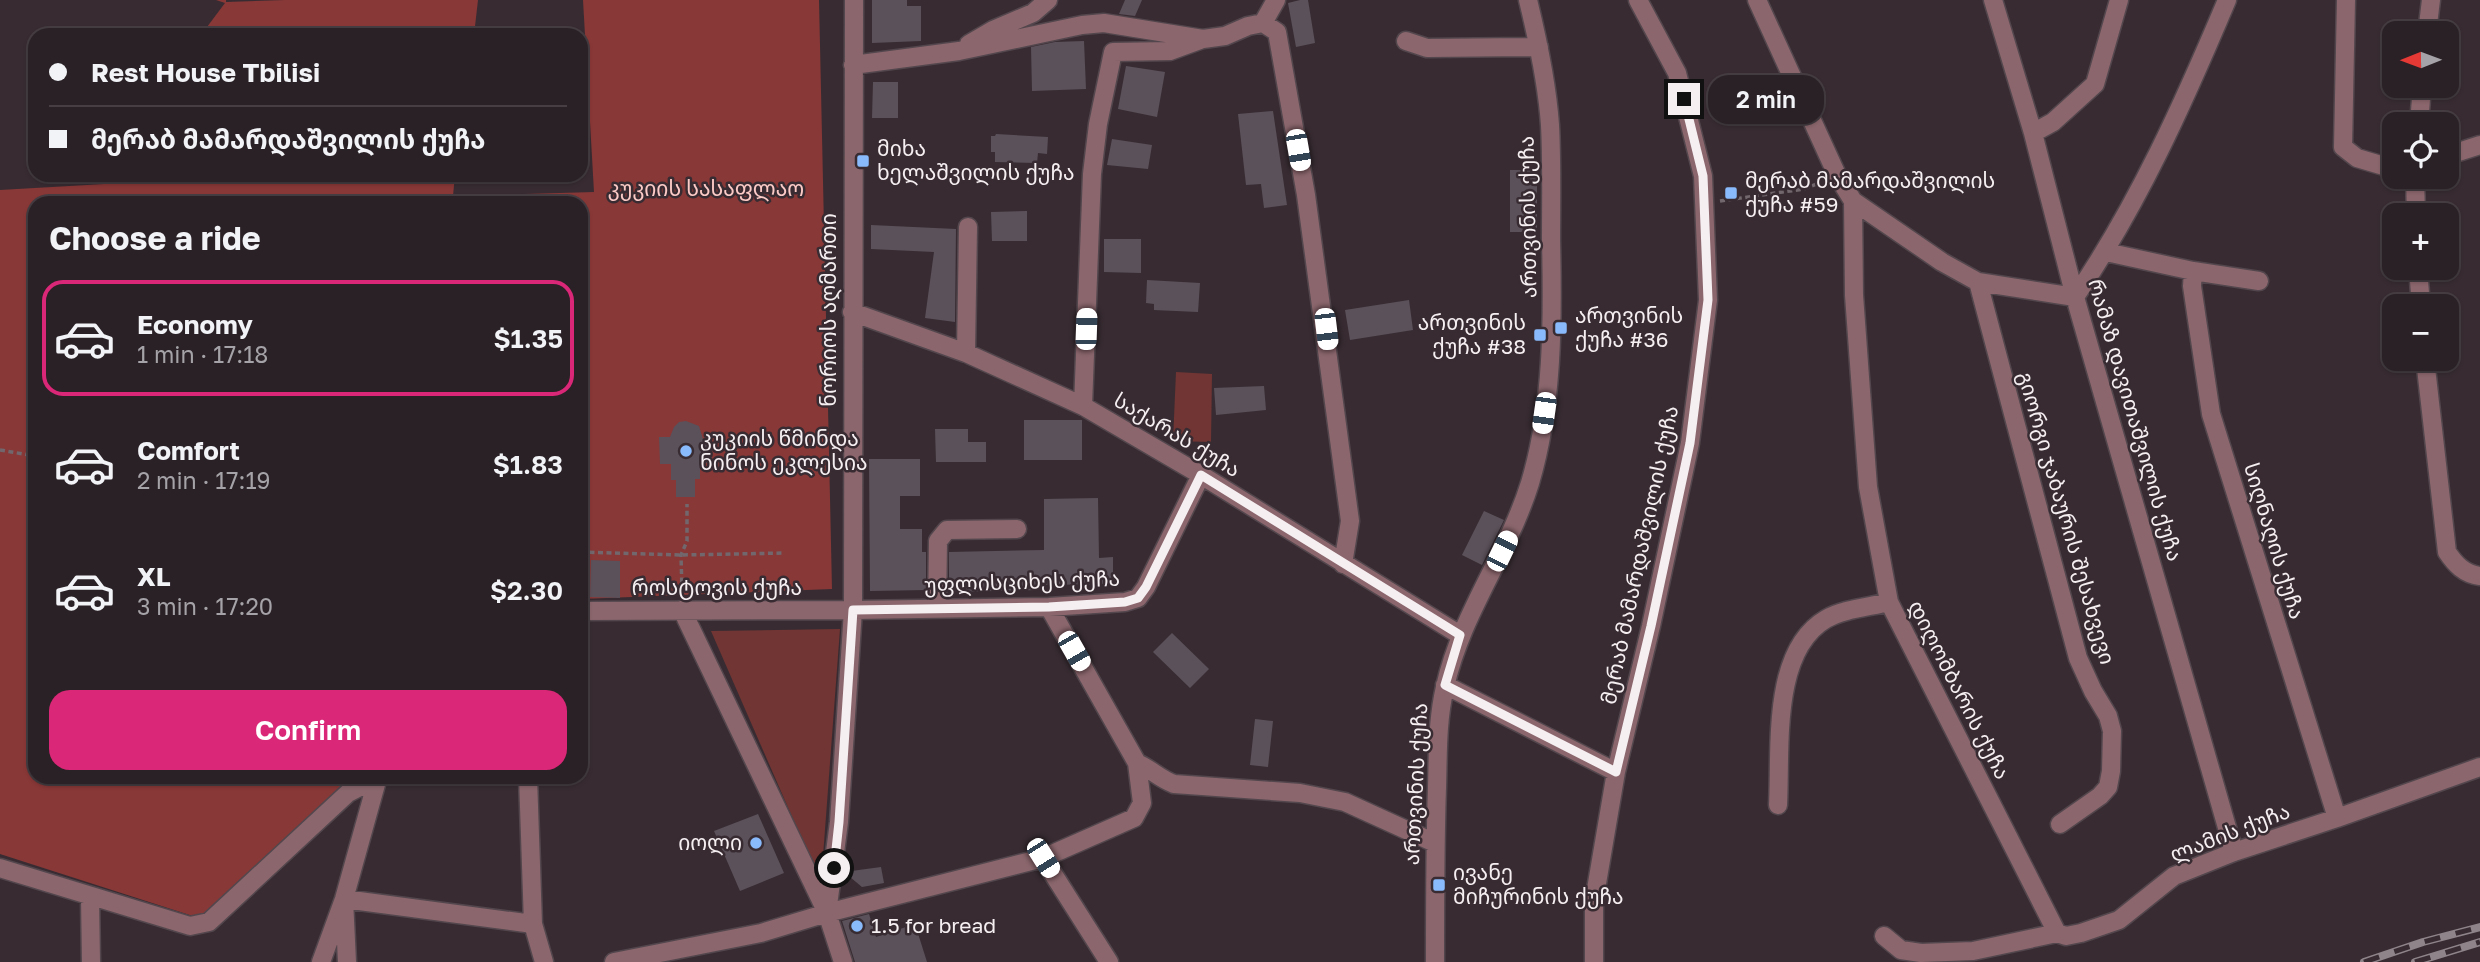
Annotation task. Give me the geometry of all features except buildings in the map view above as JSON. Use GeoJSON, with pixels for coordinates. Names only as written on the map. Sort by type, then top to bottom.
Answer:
{"type":"FeatureCollection","features":[{"type":"Feature","properties":{"kind":"street","name":"ნორიოს აღმართი"},"geometry":{"type":"LineString","coordinates":[[828,913],[839,822],[853,610],[854,0]]}},
{"type":"Feature","properties":{"kind":"street"},"geometry":{"type":"LineString","coordinates":[[959,51],[993,30],[1033,13],[1048,0]]}},
{"type":"Feature","properties":{"kind":"street"},"geometry":{"type":"LineString","coordinates":[[1263,23],[1276,0]]}},
{"type":"Feature","properties":{"kind":"street","name":"ართვინის ქუჩა"},"geometry":{"type":"LineString","coordinates":[[1435,962],[1438,719],[1460,635],[1512,530],[1530,482],[1541,434],[1546,393],[1552,275],[1550,126],[1539,47],[1528,0]]}},
{"type":"Feature","properties":{"kind":"street","name":"მერაბ მამარდაშვილის ქუჩა"},"geometry":{"type":"LineString","coordinates":[[1594,962],[1594,901],[1616,772],[1651,626],[1690,443],[1708,300],[1703,176],[1677,73],[1638,0]]}},
{"type":"Feature","properties":{"kind":"street"},"geometry":{"type":"LineString","coordinates":[[1757,0],[1837,175],[1853,201],[1942,262],[1978,282],[2076,297],[2106,252],[2160,148],[2227,0]]}},
{"type":"Feature","properties":{"kind":"street","name":"რამაზ დავითაშვილის ქუჩა"},"geometry":{"type":"LineString","coordinates":[[1993,0],[2033,132],[2076,297],[2234,852]]}},
{"type":"Feature","properties":{"kind":"street"},"geometry":{"type":"LineString","coordinates":[[2033,132],[2053,122],[2095,84],[2119,0]]}},
{"type":"Feature","properties":{"kind":"street"},"geometry":{"type":"LineString","coordinates":[[2346,0],[2343,147],[2357,158],[2382,165]]}},
{"type":"Feature","properties":{"kind":"street"},"geometry":{"type":"LineString","coordinates":[[2428,21],[2431,0]]}},
{"type":"Feature","properties":{"kind":"street"},"geometry":{"type":"LineString","coordinates":[[853,65],[959,51],[1082,25],[1104,23],[1203,39]]}},
{"type":"Feature","properties":{"kind":"street"},"geometry":{"type":"LineString","coordinates":[[1083,406],[1093,174],[1098,124],[1113,52],[1170,51],[1263,23],[1277,32],[1323,307],[1350,521],[1343,564]]}},
{"type":"Feature","properties":{"kind":"street"},"geometry":{"type":"LineString","coordinates":[[1406,41],[1427,48],[1539,47]]}},
{"type":"Feature","properties":{"kind":"street"},"geometry":{"type":"LineString","coordinates":[[2459,152],[2480,145]]}},
{"type":"Feature","properties":{"kind":"street","name":"დიღომბარის ქუჩა"},"geometry":{"type":"LineString","coordinates":[[1853,201],[1854,295],[1868,486],[1889,602],[2057,933]]}},
{"type":"Feature","properties":{"kind":"street"},"geometry":{"type":"LineString","coordinates":[[966,353],[968,227]]}},
{"type":"Feature","properties":{"kind":"street"},"geometry":{"type":"LineString","coordinates":[[2106,252],[2193,271],[2259,281]]}},
{"type":"Feature","properties":{"kind":"street","name":"სიღნაღის ქუჩა"},"geometry":{"type":"LineString","coordinates":[[2193,271],[2192,286],[2211,414],[2337,818]]}},
{"type":"Feature","properties":{"kind":"street","name":"გიორგი ჯაბაურის შესახვევი"},"geometry":{"type":"LineString","coordinates":[[1978,282],[2078,658],[2108,716],[2112,731],[2108,787],[2100,796],[2060,824]]}},
{"type":"Feature","properties":{"kind":"street","name":"საქარას ქუჩა"},"geometry":{"type":"LineString","coordinates":[[852,312],[966,353],[1083,406],[1201,475],[1460,635]]}},
{"type":"Feature","properties":{"kind":"street"},"geometry":{"type":"LineString","coordinates":[[2426,371],[2447,552],[2457,566],[2480,576]]}},
{"type":"Feature","properties":{"kind":"street","name":"უფლისციხეს ქუჩა"},"geometry":{"type":"LineString","coordinates":[[853,610],[1049,607],[1125,602],[1138,598],[1146,587],[1201,475]]}},
{"type":"Feature","properties":{"kind":"street"},"geometry":{"type":"LineString","coordinates":[[937,609],[938,541],[941,534],[947,530],[1017,529]]}},
{"type":"Feature","properties":{"kind":"street"},"geometry":{"type":"LineString","coordinates":[[1778,805],[1784,686],[1794,653],[1810,629],[1829,617],[1889,602]]}},
{"type":"Feature","properties":{"kind":"street"},"geometry":{"type":"LineString","coordinates":[[614,962],[761,933],[828,913],[1043,858],[1134,818],[1142,803],[1137,763],[1049,607]]}},
{"type":"Feature","properties":{"kind":"street","name":"ნორიოს აღმართი"},"geometry":{"type":"LineString","coordinates":[[682,610],[828,913],[843,962]]}},
{"type":"Feature","properties":{"kind":"street","name":"როსტოვის ქუჩა"},"geometry":{"type":"LineString","coordinates":[[588,611],[853,610]]}},
{"type":"Feature","properties":{"kind":"street"},"geometry":{"type":"LineString","coordinates":[[1445,685],[1616,772]]}},
{"type":"Feature","properties":{"kind":"street"},"geometry":{"type":"LineString","coordinates":[[1137,763],[1152,769],[1161,779],[1174,784],[1300,793],[1345,802],[1435,843]]}},
{"type":"Feature","properties":{"kind":"street","name":"ლამის ქუჩა"},"geometry":{"type":"LineString","coordinates":[[1884,936],[1901,950],[1934,952],[1973,951],[2057,933],[2066,936],[2081,933],[2119,920],[2174,876],[2234,852],[2480,767]]}},
{"type":"Feature","properties":{"kind":"street"},"geometry":{"type":"LineString","coordinates":[[0,868],[190,926],[209,922],[348,793],[365,784]]}},
{"type":"Feature","properties":{"kind":"street"},"geometry":{"type":"LineString","coordinates":[[321,962],[344,898],[376,784]]}},
{"type":"Feature","properties":{"kind":"street"},"geometry":{"type":"LineString","coordinates":[[528,784],[533,924],[544,962]]}},
{"type":"Feature","properties":{"kind":"street"},"geometry":{"type":"LineString","coordinates":[[1043,858],[1109,962]]}},
{"type":"Feature","properties":{"kind":"street"},"geometry":{"type":"LineString","coordinates":[[90,897],[91,962]]}},
{"type":"Feature","properties":{"kind":"street"},"geometry":{"type":"LineString","coordinates":[[344,898],[533,924]]}},
{"type":"Feature","properties":{"kind":"street"},"geometry":{"type":"LineString","coordinates":[[344,898],[346,962]]}},
{"type":"Feature","properties":{"kind":"path"},"geometry":{"type":"LineString","coordinates":[[1704,203],[1804,189],[1837,175]]}},
{"type":"Feature","properties":{"kind":"path"},"geometry":{"type":"LineString","coordinates":[[0,450],[28,455]]}},
{"type":"Feature","properties":{"kind":"path"},"geometry":{"type":"LineString","coordinates":[[682,610],[681,555],[687,541],[687,503]]}},
{"type":"Feature","properties":{"kind":"path"},"geometry":{"type":"LineString","coordinates":[[588,551],[681,555],[785,553]]}},
{"type":"Feature","properties":{"kind":"shaded area"},"geometry":{"type":"Polygon","coordinates":[[[1176,372],[1212,374],[1211,442],[1173,441],[1176,372]]]}},
{"type":"Feature","properties":{"kind":"shaded area"},"geometry":{"type":"Polygon","coordinates":[[[840,629],[821,883],[711,631],[840,629]]]}},
{"type":"Feature","properties":{"kind":"green space"},"geometry":{"type":"Polygon","coordinates":[[[216,0],[478,0],[475,28],[206,28],[225,3],[216,0]]]}},
{"type":"Feature","properties":{"kind":"green space","name":"კუკიის სასაფლაო"},"geometry":{"type":"Polygon","coordinates":[[[583,0],[819,0],[832,589],[588,599],[588,196],[453,196],[594,192],[588,87],[588,28],[585,28],[583,0]]]}},
{"type":"Feature","properties":{"kind":"green space","name":"კუკიის სასაფლაო"},"geometry":{"type":"Polygon","coordinates":[[[139,182],[454,182],[453,196],[28,196],[28,784],[350,784],[202,919],[0,854],[0,190],[139,182]]]}},
{"type":"Feature","properties":{"kind":"railway"},"geometry":{"type":"LineString","coordinates":[[2364,962],[2423,942],[2480,927]]}},
{"type":"Feature","properties":{"kind":"railway"},"geometry":{"type":"LineString","coordinates":[[2415,962],[2480,942]]}},
{"type":"Feature","properties":{"kind":"place","name":"მიხა ხელაშვილის ქუჩა"},"geometry":{"type":"Point","coordinates":[863,161]}},
{"type":"Feature","properties":{"kind":"place","name":"მერაბ მამარდაშვილის ქუჩა #59"},"geometry":{"type":"Point","coordinates":[1731,193]}},
{"type":"Feature","properties":{"kind":"place","name":"ართვინის ქუჩა #36"},"geometry":{"type":"Point","coordinates":[1561,328]}},
{"type":"Feature","properties":{"kind":"place","name":"ართვინის ქუჩა #38"},"geometry":{"type":"Point","coordinates":[1540,335]}},
{"type":"Feature","properties":{"kind":"place","name":"კუკიის წმინდა ნინოს ეკლესია"},"geometry":{"type":"Point","coordinates":[686,451]}},
{"type":"Feature","properties":{"kind":"place","name":"იოლი"},"geometry":{"type":"Point","coordinates":[756,843]}},
{"type":"Feature","properties":{"kind":"place","name":"ივანე მიჩურინის ქუჩა"},"geometry":{"type":"Point","coordinates":[1439,885]}},
{"type":"Feature","properties":{"kind":"place","name":"1.5 for bread"},"geometry":{"type":"Point","coordinates":[857,926]}},
{"type":"Feature","properties":{"kind":"route"},"geometry":{"type":"LineString","coordinates":[[834,868],[853,610],[1049,607],[1125,602],[1138,598],[1146,587],[1201,475],[1460,635],[1445,685],[1616,772],[1651,626],[1690,443],[1708,300],[1703,176],[1684,99]]}}]}
